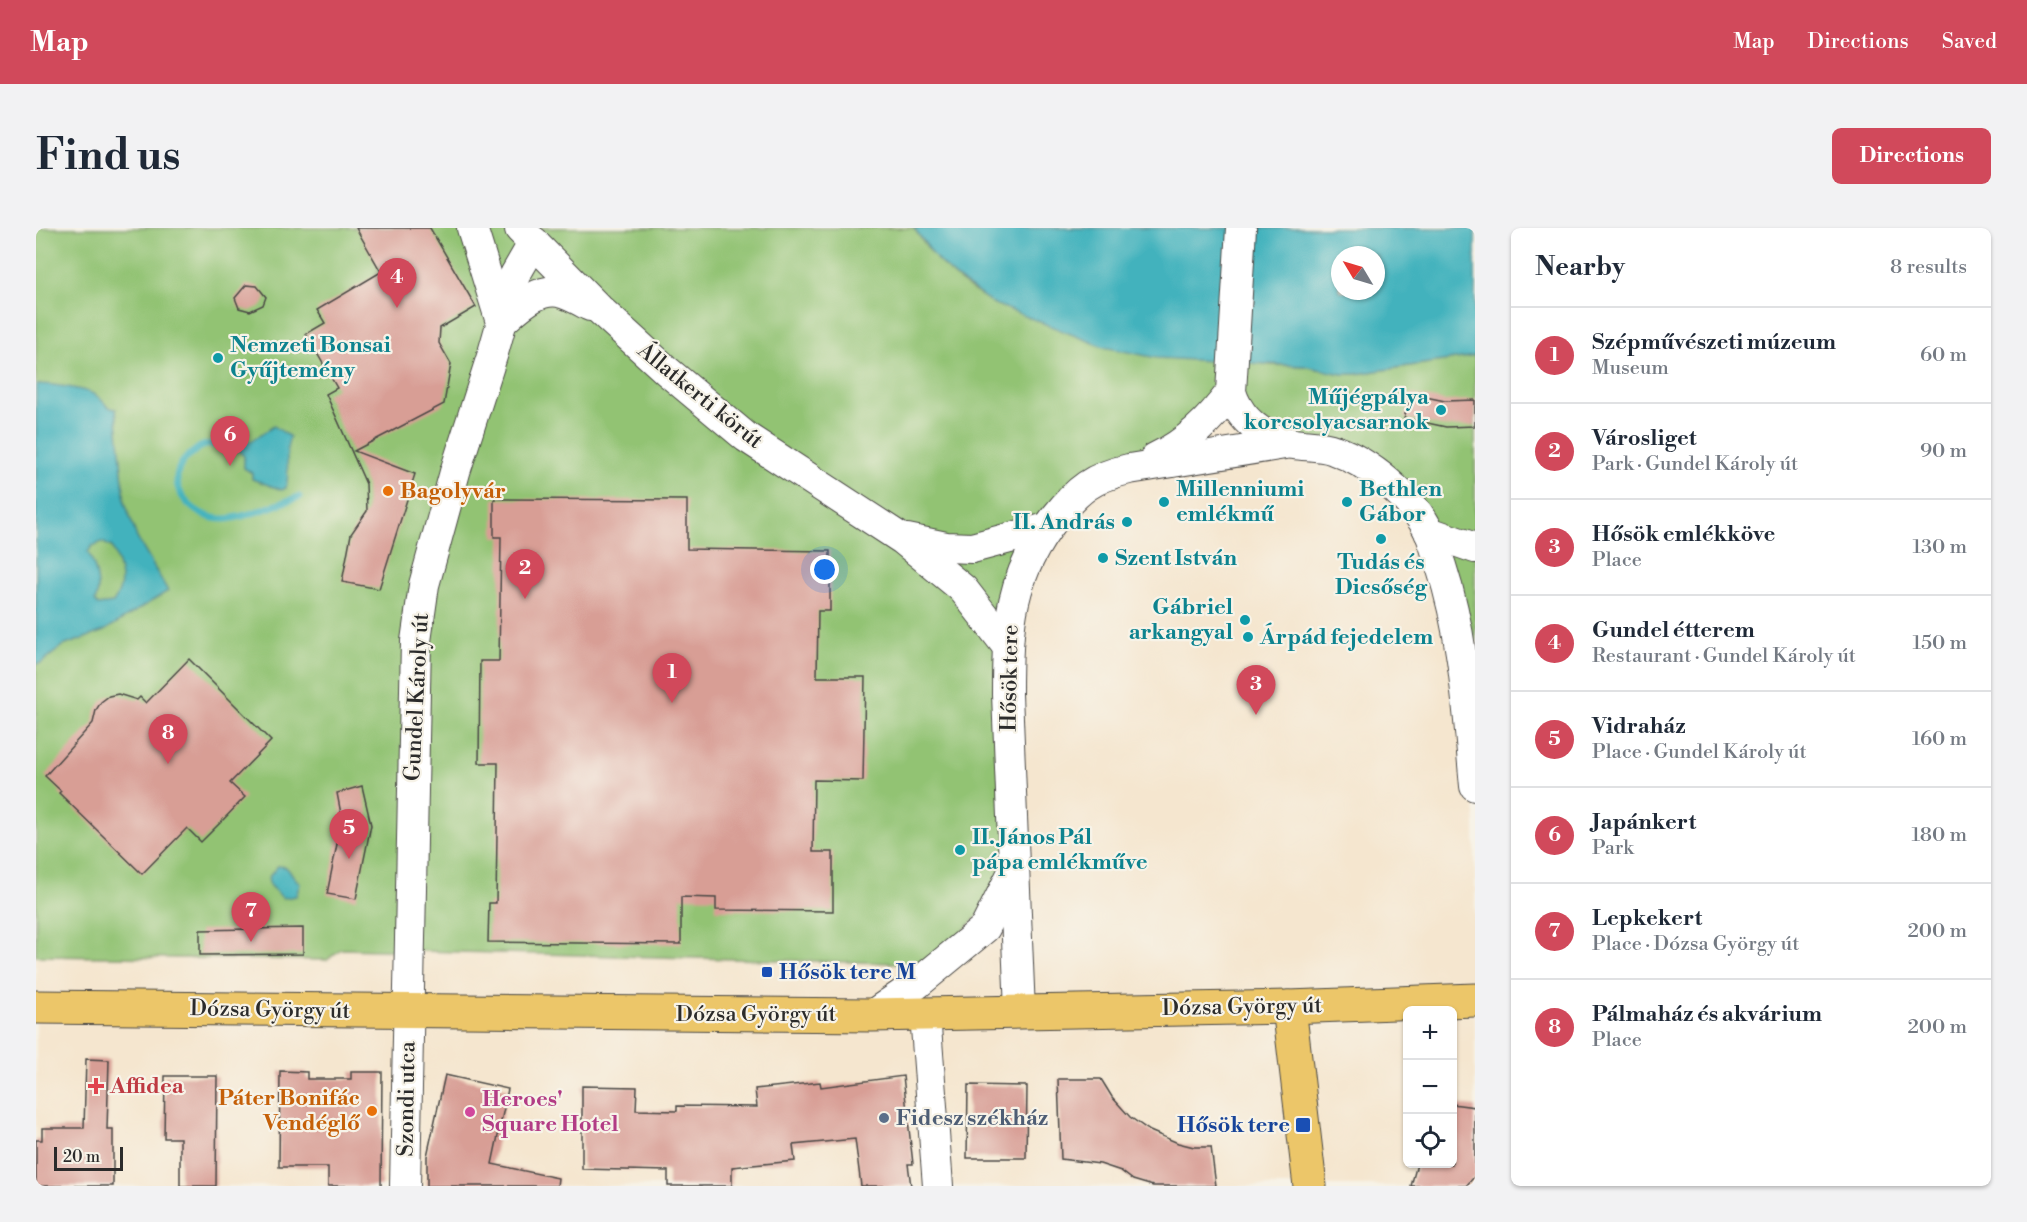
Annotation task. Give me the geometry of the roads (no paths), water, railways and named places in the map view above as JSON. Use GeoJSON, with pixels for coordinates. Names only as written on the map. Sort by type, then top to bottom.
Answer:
{"type":"FeatureCollection","features":[{"type":"Feature","properties":{"kind":"main road","name":"Dózsa György út"},"geometry":{"type":"LineString","coordinates":[[36,1008],[872,1015],[1289,1007],[1475,1000]]}},
{"type":"Feature","properties":{"kind":"main road"},"geometry":{"type":"LineString","coordinates":[[1289,1007],[1310,1186]]}},
{"type":"Feature","properties":{"kind":"street"},"geometry":{"type":"LineString","coordinates":[[472,228],[501,322],[531,297],[547,292],[559,292],[599,309]]}},
{"type":"Feature","properties":{"kind":"street"},"geometry":{"type":"LineString","coordinates":[[1231,386],[1241,228]]}},
{"type":"Feature","properties":{"kind":"street","name":"Gundel Károly út"},"geometry":{"type":"LineString","coordinates":[[408,1011],[416,641],[424,585],[454,472],[526,235]]}},
{"type":"Feature","properties":{"kind":"street","name":"Állatkerti körút"},"geometry":{"type":"LineString","coordinates":[[526,235],[599,309],[667,371],[746,437],[902,539],[963,589],[1007,646]]}},
{"type":"Feature","properties":{"kind":"street","name":"Hősök tere"},"geometry":{"type":"LineString","coordinates":[[1231,386],[1236,407],[1249,423],[1268,435],[1291,443],[1333,449],[1365,465],[1401,495],[1429,532],[1450,595],[1469,667],[1475,786]]}},
{"type":"Feature","properties":{"kind":"street","name":"Hősök tere"},"geometry":{"type":"LineString","coordinates":[[1129,469],[1168,452],[1195,433],[1215,414],[1231,386]]}},
{"type":"Feature","properties":{"kind":"street","name":"Hősök tere"},"geometry":{"type":"LineString","coordinates":[[1020,1012],[1006,694],[1007,646],[1013,603],[1030,552],[1078,492],[1092,481],[1110,473],[1291,443]]}},
{"type":"Feature","properties":{"kind":"street","name":"Állatkerti körút"},"geometry":{"type":"LineString","coordinates":[[902,539],[946,547],[972,548],[1047,528]]}},
{"type":"Feature","properties":{"kind":"street"},"geometry":{"type":"LineString","coordinates":[[1429,532],[1475,548]]}},
{"type":"Feature","properties":{"kind":"street","name":"Hősök tere"},"geometry":{"type":"LineString","coordinates":[[872,1015],[917,984],[985,928],[1014,869]]}},
{"type":"Feature","properties":{"kind":"street","name":"Szondi utca"},"geometry":{"type":"LineString","coordinates":[[405,1186],[408,1011]]}},
{"type":"Feature","properties":{"kind":"street"},"geometry":{"type":"LineString","coordinates":[[925,1014],[938,1186]]}},
{"type":"Feature","properties":{"kind":"water"},"geometry":{"type":"Polygon","coordinates":[[[914,228],[1475,228],[1475,356],[1356,374],[1342,374],[1304,366],[1157,358],[1104,347],[992,303],[937,260],[914,228]]]}},
{"type":"Feature","properties":{"kind":"water"},"geometry":{"type":"Polygon","coordinates":[[[36,384],[92,393],[107,406],[116,409],[125,502],[137,538],[168,591],[104,631],[63,646],[41,663],[36,664],[36,384]],[[102,542],[92,546],[88,552],[97,576],[98,589],[95,601],[98,605],[113,603],[120,588],[120,569],[112,547],[102,542]]]}},
{"type":"Feature","properties":{"kind":"water"},"geometry":{"type":"Polygon","coordinates":[[[274,426],[290,437],[287,449],[288,476],[286,488],[282,490],[252,479],[252,473],[244,468],[244,456],[239,451],[241,441],[250,442],[274,426]]]}},
{"type":"Feature","properties":{"kind":"water"},"geometry":{"type":"Polygon","coordinates":[[[278,866],[286,867],[300,884],[296,896],[283,898],[270,886],[268,878],[278,866]]]}},
{"type":"Feature","properties":{"kind":"waterway"},"geometry":{"type":"LineString","coordinates":[[240,445],[203,446],[182,464],[177,474],[178,485],[189,505],[211,517],[223,519],[251,514],[299,497]]}},
{"type":"Feature","properties":{"kind":"place","name":"Gundel étterem"},"geometry":{"type":"Point","coordinates":[397,308]}},
{"type":"Feature","properties":{"kind":"place","name":"Nemzeti Bonsai Gyűjtemény"},"geometry":{"type":"Point","coordinates":[218,358]}},
{"type":"Feature","properties":{"kind":"place","name":"Műjégpálya korcsolyacsarnok"},"geometry":{"type":"Point","coordinates":[1441,410]}},
{"type":"Feature","properties":{"kind":"place","name":"Japánkert"},"geometry":{"type":"Point","coordinates":[230,466]}},
{"type":"Feature","properties":{"kind":"place","name":"Bagolyvár"},"geometry":{"type":"Point","coordinates":[388,491]}},
{"type":"Feature","properties":{"kind":"place","name":"Millenniumi emlékmű"},"geometry":{"type":"Point","coordinates":[1164,502]}},
{"type":"Feature","properties":{"kind":"place","name":"Bethlen Gábor"},"geometry":{"type":"Point","coordinates":[1347,502]}},
{"type":"Feature","properties":{"kind":"place","name":"II. András"},"geometry":{"type":"Point","coordinates":[1127,522]}},
{"type":"Feature","properties":{"kind":"place","name":"Tudás és Dicsőség"},"geometry":{"type":"Point","coordinates":[1381,539]}},
{"type":"Feature","properties":{"kind":"place","name":"Szent István"},"geometry":{"type":"Point","coordinates":[1103,558]}},
{"type":"Feature","properties":{"kind":"place","name":"Városliget"},"geometry":{"type":"Point","coordinates":[525,599]}},
{"type":"Feature","properties":{"kind":"place","name":"Gábriel arkangyal"},"geometry":{"type":"Point","coordinates":[1245,620]}},
{"type":"Feature","properties":{"kind":"place","name":"Árpád fejedelem"},"geometry":{"type":"Point","coordinates":[1248,637]}},
{"type":"Feature","properties":{"kind":"place","name":"Szépművészeti múzeum"},"geometry":{"type":"Point","coordinates":[672,703]}},
{"type":"Feature","properties":{"kind":"place","name":"Hősök emlékköve"},"geometry":{"type":"Point","coordinates":[1256,715]}},
{"type":"Feature","properties":{"kind":"place","name":"Pálmaház és akvárium"},"geometry":{"type":"Point","coordinates":[168,764]}},
{"type":"Feature","properties":{"kind":"place","name":"II. János Pál pápa emlékműve"},"geometry":{"type":"Point","coordinates":[960,850]}},
{"type":"Feature","properties":{"kind":"place","name":"Vidraház"},"geometry":{"type":"Point","coordinates":[349,859]}},
{"type":"Feature","properties":{"kind":"place","name":"Lepkekert"},"geometry":{"type":"Point","coordinates":[251,942]}},
{"type":"Feature","properties":{"kind":"place","name":"Hősök tere M"},"geometry":{"type":"Point","coordinates":[767,972]}},
{"type":"Feature","properties":{"kind":"place","name":"Affidea"},"geometry":{"type":"Point","coordinates":[96,1086]}},
{"type":"Feature","properties":{"kind":"place","name":"Páter Bonifác Vendéglő"},"geometry":{"type":"Point","coordinates":[372,1111]}},
{"type":"Feature","properties":{"kind":"place","name":"Heroes' Square Hotel"},"geometry":{"type":"Point","coordinates":[470,1112]}},
{"type":"Feature","properties":{"kind":"place","name":"Fidesz székház"},"geometry":{"type":"Point","coordinates":[884,1118]}},
{"type":"Feature","properties":{"kind":"place","name":"Hősök tere"},"geometry":{"type":"Point","coordinates":[1303,1125]}}]}
